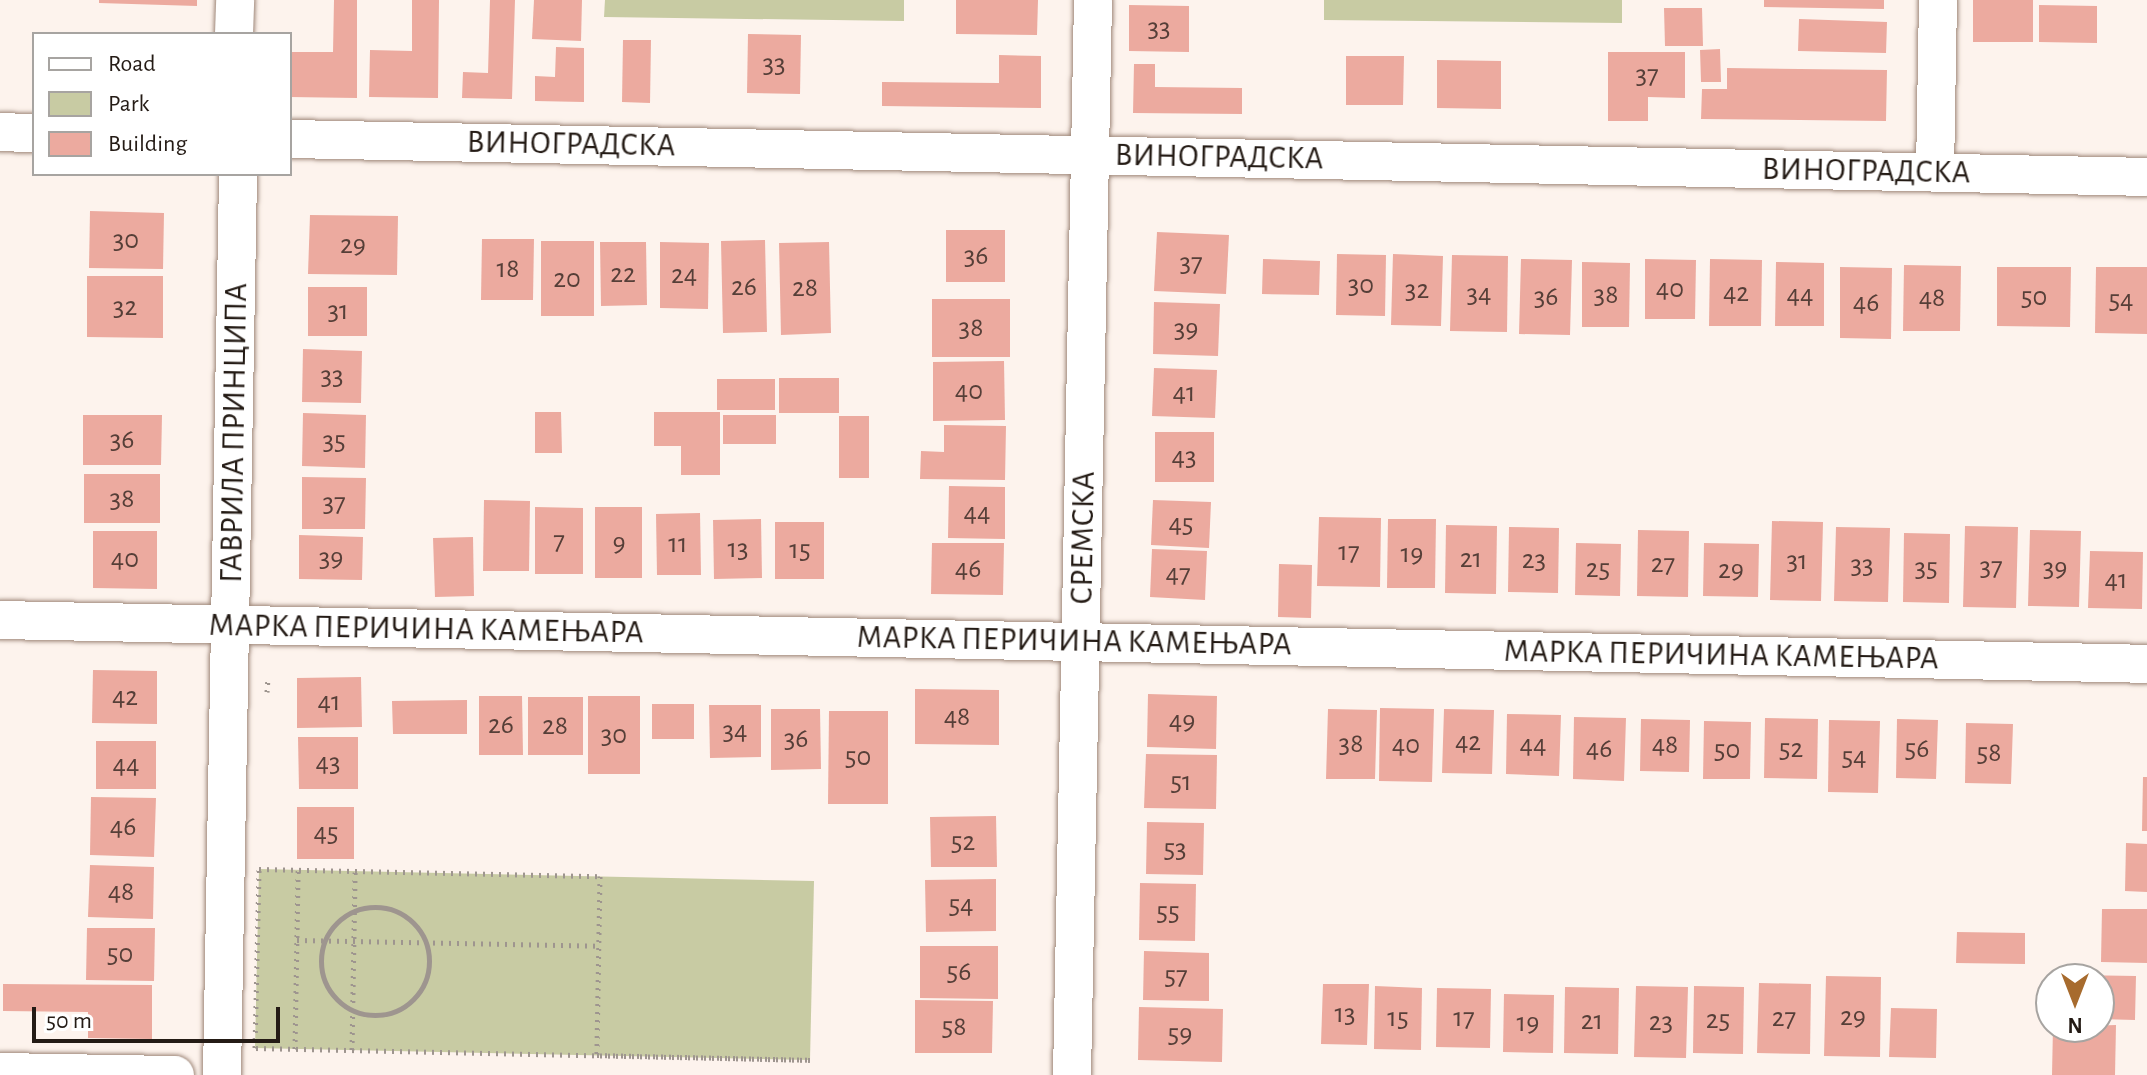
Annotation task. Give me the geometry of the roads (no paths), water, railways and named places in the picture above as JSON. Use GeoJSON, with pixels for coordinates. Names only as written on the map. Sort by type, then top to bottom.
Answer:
{"type":"FeatureCollection","features":[{"type":"Feature","properties":{"kind":"street"},"geometry":{"type":"LineString","coordinates":[[234,32],[235,0]]}},
{"type":"Feature","properties":{"kind":"street","name":"СРЕМСКА"},"geometry":{"type":"LineString","coordinates":[[1072,1075],[1093,0]]}},
{"type":"Feature","properties":{"kind":"street"},"geometry":{"type":"LineString","coordinates":[[1935,172],[1938,0]]}},
{"type":"Feature","properties":{"kind":"street"},"geometry":{"type":"LineString","coordinates":[[0,132],[32,133]]}},
{"type":"Feature","properties":{"kind":"street","name":"ВИНОГРАДСКА"},"geometry":{"type":"LineString","coordinates":[[292,139],[2147,177]]}},
{"type":"Feature","properties":{"kind":"street","name":"ГАВРИЛА ПРИНЦИПА"},"geometry":{"type":"LineString","coordinates":[[222,1075],[238,176]]}},
{"type":"Feature","properties":{"kind":"street","name":"МАРКА ПЕРИЧИНА КАМЕЊАРА"},"geometry":{"type":"LineString","coordinates":[[0,620],[2147,664]]}},
{"type":"Feature","properties":{"kind":"street"},"geometry":{"type":"LineString","coordinates":[[0,1072],[175,1075]]}}]}
